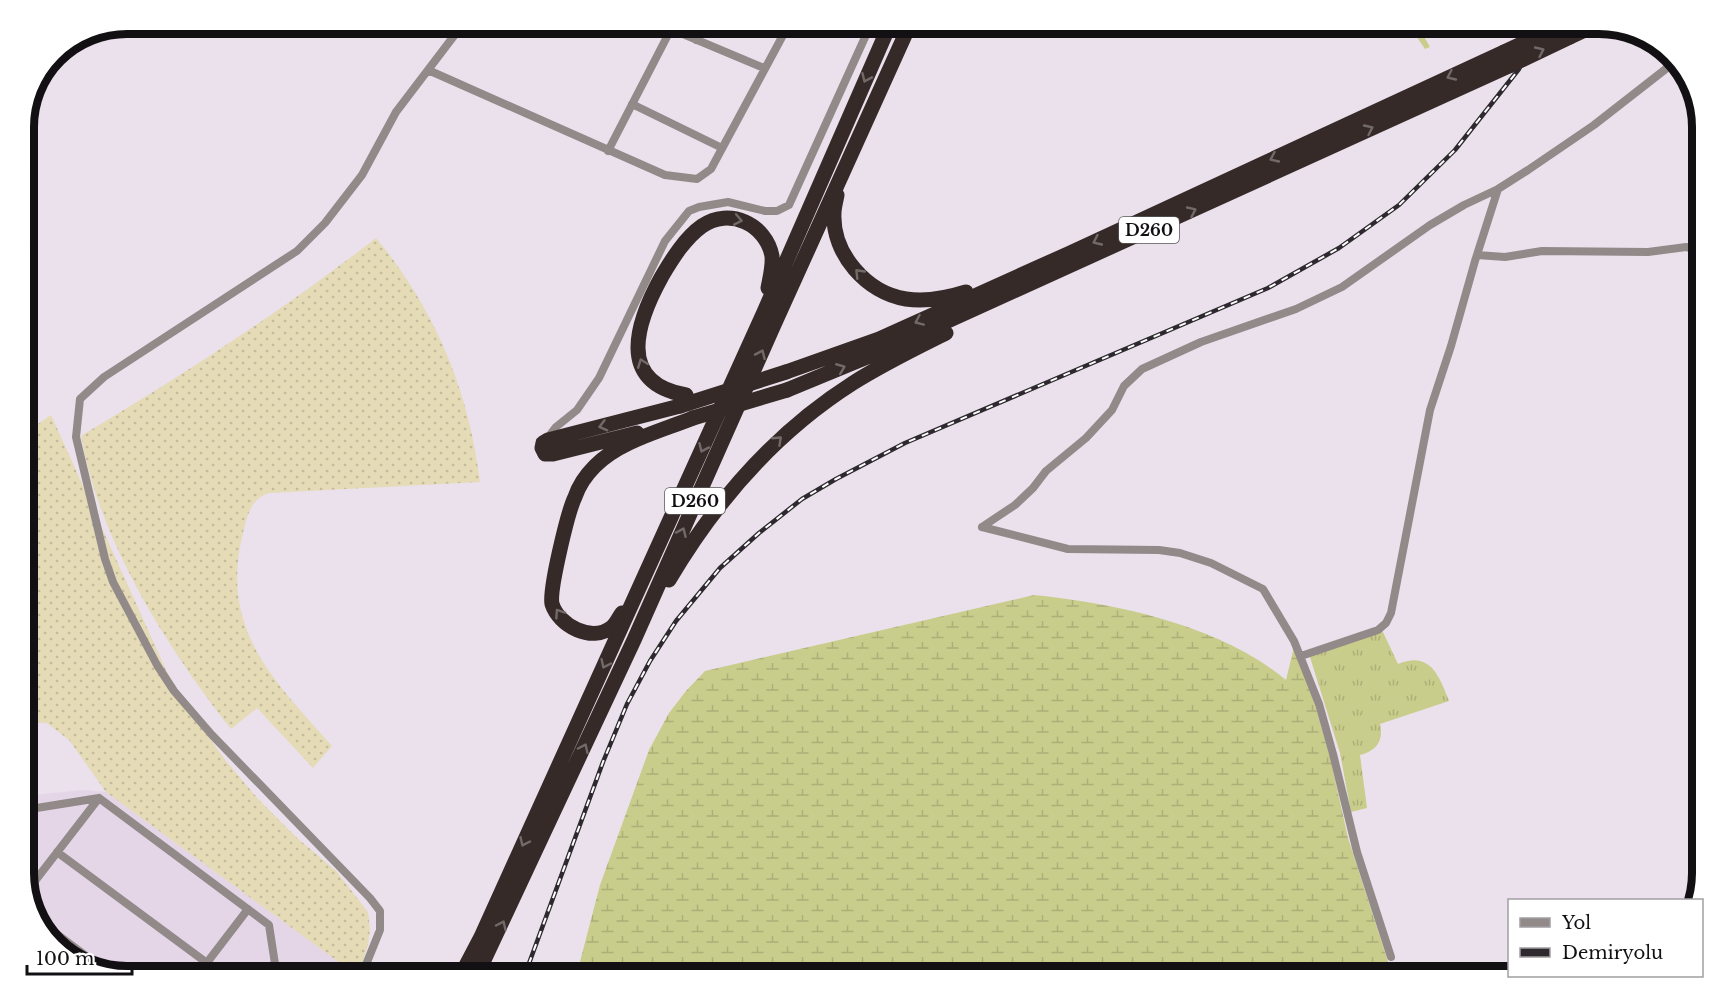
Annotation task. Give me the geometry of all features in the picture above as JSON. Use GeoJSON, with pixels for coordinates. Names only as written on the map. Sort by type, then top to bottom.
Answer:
{"type":"FeatureCollection","features":[{"type":"Feature","properties":{"kind":"highway","name":"D260"},"geometry":{"type":"LineString","coordinates":[[466,966],[481,937],[764,312],[886,34]]}},
{"type":"Feature","properties":{"kind":"highway","name":"D260"},"geometry":{"type":"LineString","coordinates":[[482,966],[634,640],[905,34]]}},
{"type":"Feature","properties":{"kind":"highway","name":"D260"},"geometry":{"type":"LineString","coordinates":[[693,418],[787,390],[884,350],[1074,258],[1560,34]]}},
{"type":"Feature","properties":{"kind":"highway"},"geometry":{"type":"LineString","coordinates":[[841,174],[834,213],[837,236],[842,249],[861,276],[893,296],[921,300],[945,297],[1074,258]]}},
{"type":"Feature","properties":{"kind":"highway"},"geometry":{"type":"LineString","coordinates":[[683,400],[652,382],[639,361],[638,342],[646,310],[659,283],[675,257],[702,226],[715,220],[739,219],[751,224],[764,237],[771,253],[772,265],[764,312]]}},
{"type":"Feature","properties":{"kind":"highway"},"geometry":{"type":"LineString","coordinates":[[634,640],[672,576],[714,513],[752,466],[801,420],[871,372],[1074,258]]}},
{"type":"Feature","properties":{"kind":"highway","name":"D260"},"geometry":{"type":"LineString","coordinates":[[683,400],[786,372],[879,339],[1074,258]]}},
{"type":"Feature","properties":{"kind":"highway"},"geometry":{"type":"LineString","coordinates":[[683,400],[545,441],[542,445],[544,452],[553,454],[693,418]]}},
{"type":"Feature","properties":{"kind":"highway"},"geometry":{"type":"LineString","coordinates":[[644,577],[613,627],[602,632],[585,632],[572,627],[561,618],[552,603],[552,589],[573,501],[584,479],[595,466],[615,451],[693,418]]}},
{"type":"Feature","properties":{"kind":"street"},"geometry":{"type":"LineString","coordinates":[[365,966],[380,930],[380,911],[212,735],[174,691],[157,665],[107,567],[76,437],[80,399],[104,377],[297,251],[325,223],[362,175],[396,112],[454,34]]}},
{"type":"Feature","properties":{"kind":"street"},"geometry":{"type":"LineString","coordinates":[[608,152],[668,34]]}},
{"type":"Feature","properties":{"kind":"street"},"geometry":{"type":"LineString","coordinates":[[682,34],[764,68]]}},
{"type":"Feature","properties":{"kind":"street"},"geometry":{"type":"LineString","coordinates":[[696,40],[699,34]]}},
{"type":"Feature","properties":{"kind":"street"},"geometry":{"type":"LineString","coordinates":[[428,70],[608,152],[665,175],[697,179],[711,169],[783,34]]}},
{"type":"Feature","properties":{"kind":"street"},"geometry":{"type":"LineString","coordinates":[[545,441],[556,427],[577,410],[599,378],[665,241],[689,211],[728,202],[771,211],[777,211],[789,205],[866,34]]}},
{"type":"Feature","properties":{"kind":"street"},"geometry":{"type":"LineString","coordinates":[[1391,957],[1357,852],[1326,729],[1301,656],[1263,589],[1201,559],[1159,550],[1068,549],[982,527],[1015,505],[1033,488],[1046,471],[1086,438],[1112,410],[1124,386],[1142,369],[1201,342],[1327,296],[1370,269],[1430,225],[1498,189],[1594,125],[1669,66]]}},
{"type":"Feature","properties":{"kind":"street"},"geometry":{"type":"LineString","coordinates":[[632,104],[722,148]]}},
{"type":"Feature","properties":{"kind":"street"},"geometry":{"type":"LineString","coordinates":[[1301,656],[1378,630],[1392,613],[1430,410],[1498,189]]}},
{"type":"Feature","properties":{"kind":"street"},"geometry":{"type":"LineString","coordinates":[[1477,255],[1506,258],[1542,251],[1648,252],[1692,249]]}},
{"type":"Feature","properties":{"kind":"street"},"geometry":{"type":"LineString","coordinates":[[35,808],[99,798],[269,924],[275,966]]}},
{"type":"Feature","properties":{"kind":"street"},"geometry":{"type":"LineString","coordinates":[[35,880],[99,798]]}},
{"type":"Feature","properties":{"kind":"street"},"geometry":{"type":"LineString","coordinates":[[57,852],[207,963]]}},
{"type":"Feature","properties":{"kind":"street"},"geometry":{"type":"LineString","coordinates":[[205,966],[248,909]]}},
{"type":"Feature","properties":{"kind":"street"},"geometry":{"type":"LineString","coordinates":[[59,936],[87,957]]}},
{"type":"Feature","properties":{"kind":"shaded area"},"geometry":{"type":"Polygon","coordinates":[[[83,790],[106,792],[344,966],[116,966],[81,954],[54,930],[47,920],[38,897],[35,879],[35,795],[83,790]]]}},
{"type":"Feature","properties":{"kind":"green space"},"geometry":{"type":"Polygon","coordinates":[[[1415,34],[1423,34],[1430,47],[1425,49],[1415,34]]]}},
{"type":"Feature","properties":{"kind":"green space"},"geometry":{"type":"Polygon","coordinates":[[[1034,595],[1133,611],[1200,631],[1260,661],[1286,680],[1294,647],[1314,701],[1330,757],[1348,838],[1389,966],[579,966],[600,885],[649,750],[669,713],[705,671],[1034,595]]]}},
{"type":"Feature","properties":{"kind":"green space"},"geometry":{"type":"Polygon","coordinates":[[[1382,630],[1398,664],[1409,661],[1426,663],[1437,674],[1449,701],[1380,724],[1381,735],[1378,744],[1370,751],[1360,755],[1367,808],[1351,812],[1340,753],[1309,654],[1382,630]]]}},
{"type":"Feature","properties":{"kind":"sand"},"geometry":{"type":"Polygon","coordinates":[[[376,238],[416,293],[446,352],[467,415],[480,482],[269,493],[254,503],[243,533],[238,567],[238,598],[245,625],[256,651],[290,698],[332,746],[313,768],[257,708],[231,729],[183,664],[160,628],[119,553],[90,475],[81,436],[232,342],[376,238]]]}},
{"type":"Feature","properties":{"kind":"sand"},"geometry":{"type":"Polygon","coordinates":[[[51,415],[167,672],[195,718],[226,761],[259,800],[296,837],[336,871],[368,912],[370,929],[368,945],[360,966],[344,966],[106,792],[69,740],[47,723],[35,722],[35,426],[51,415]]]}},
{"type":"Feature","properties":{"kind":"railway"},"geometry":{"type":"LineString","coordinates":[[528,966],[603,762],[627,704],[650,661],[676,621],[720,568],[802,499],[905,443],[1268,288],[1339,248],[1399,205],[1455,150],[1519,69],[1537,34]]}}]}
